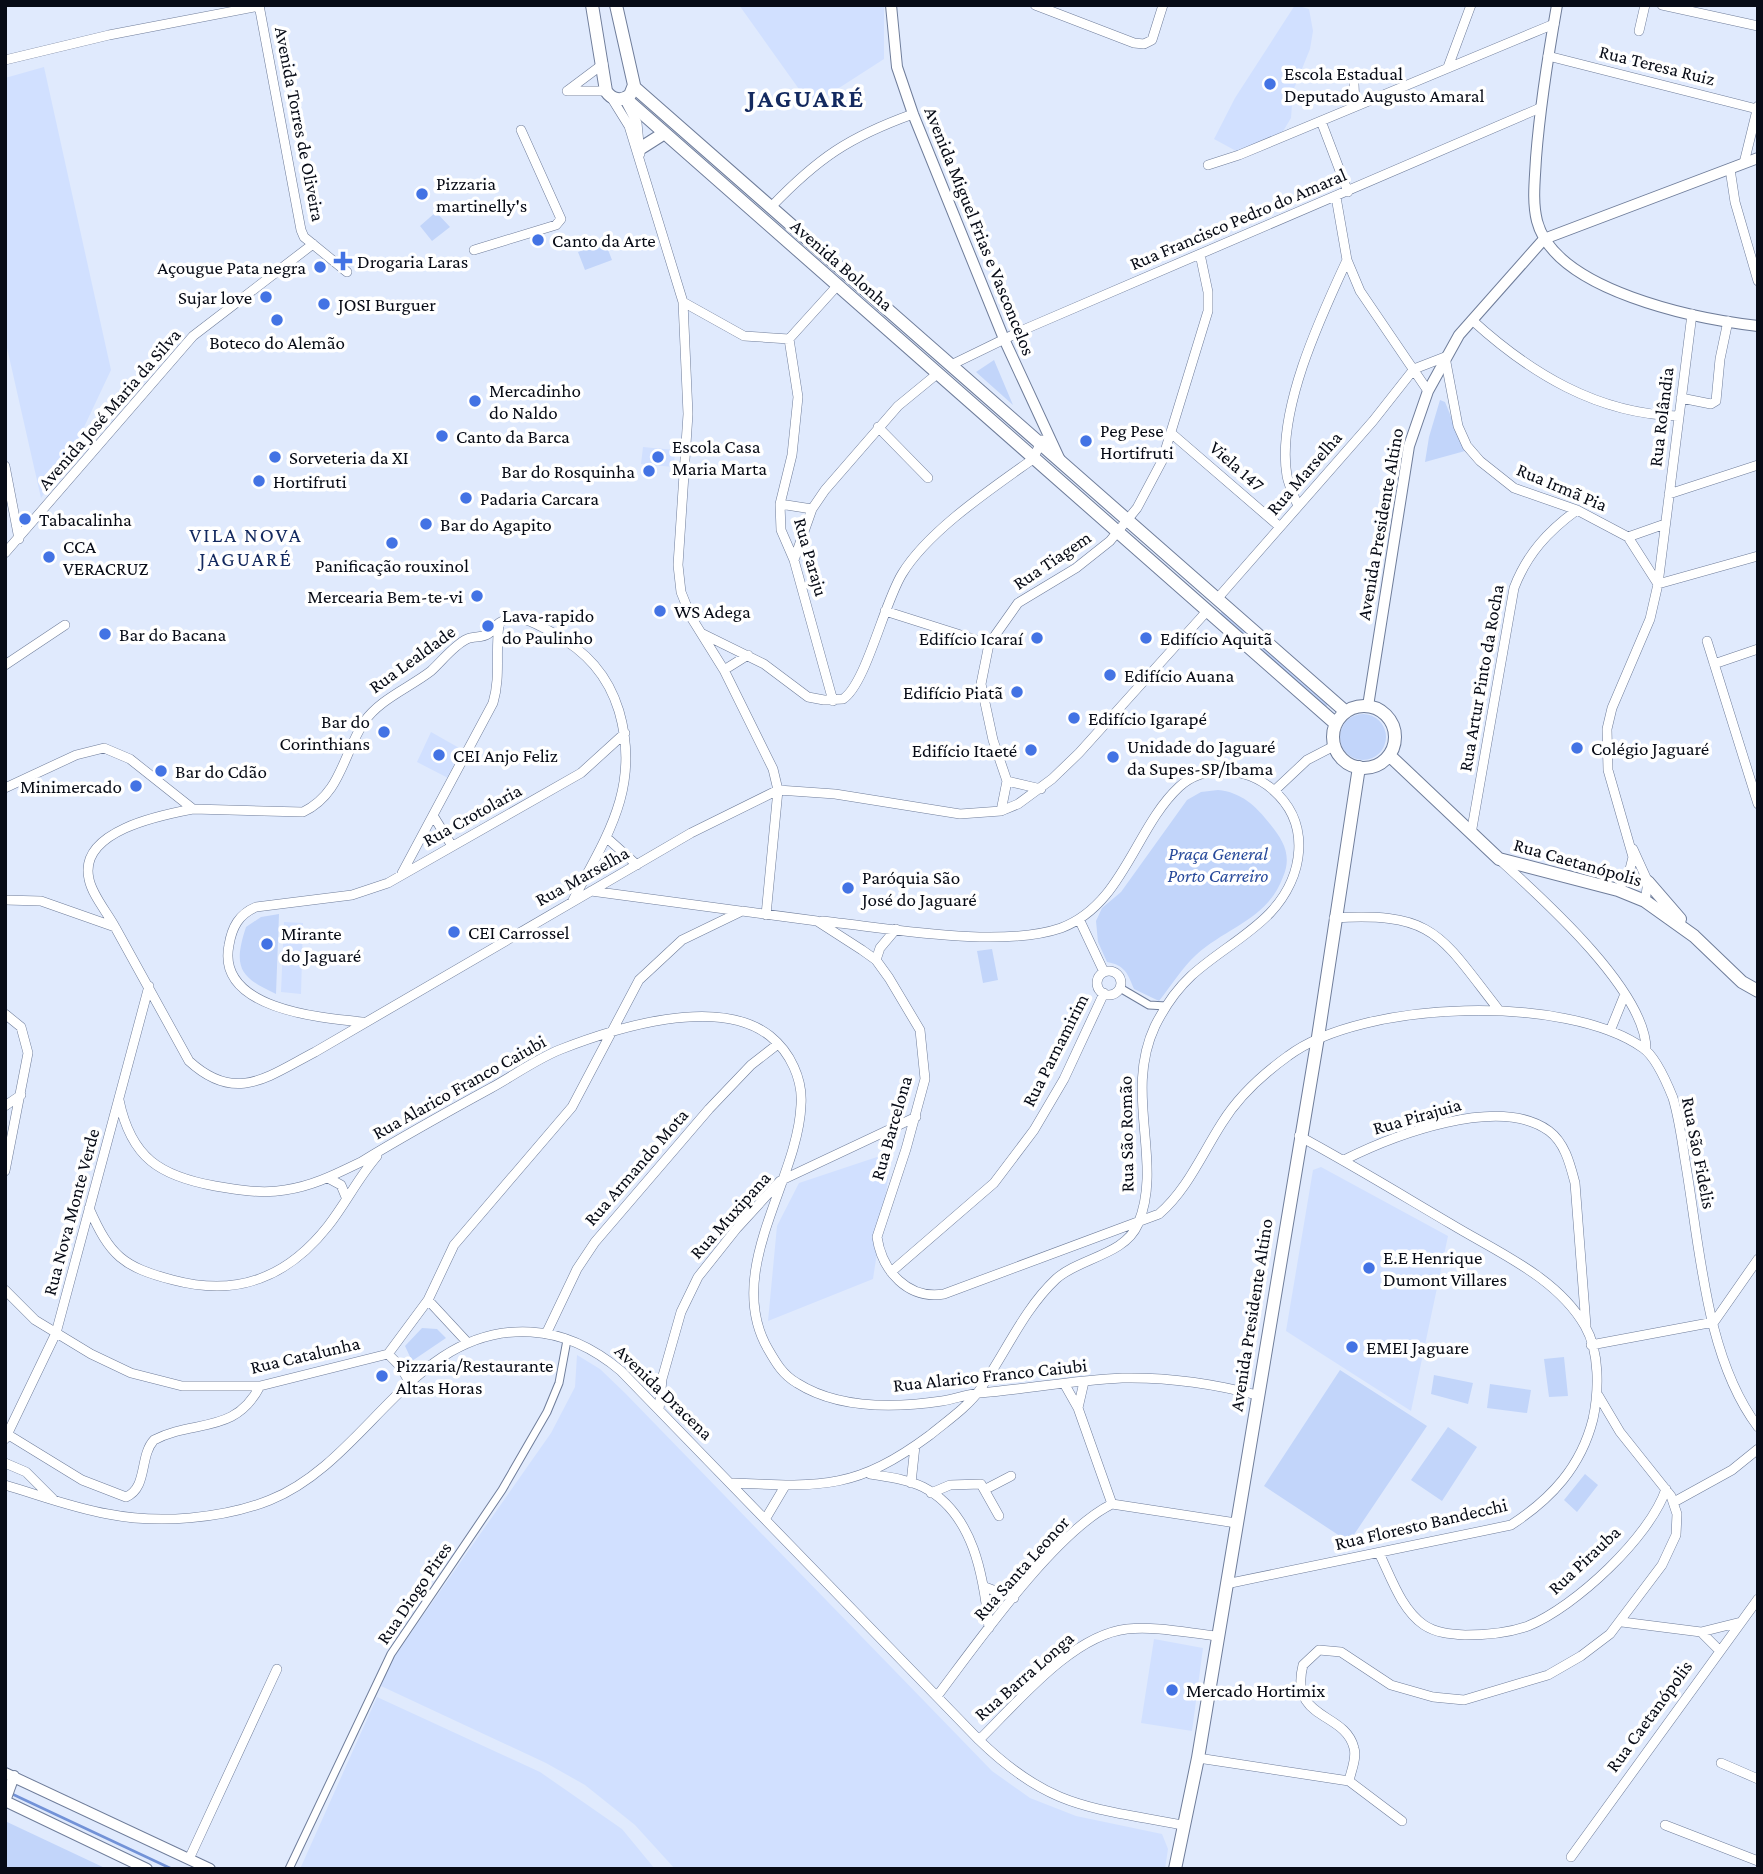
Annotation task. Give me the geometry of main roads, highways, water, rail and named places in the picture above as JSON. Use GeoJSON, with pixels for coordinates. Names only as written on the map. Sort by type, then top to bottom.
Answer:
{"type":"FeatureCollection","features":[{"type":"Feature","properties":{"kind":"main road"},"geometry":{"type":"LineString","coordinates":[[592,5],[607,89]]}},
{"type":"Feature","properties":{"kind":"main road"},"geometry":{"type":"LineString","coordinates":[[607,89],[625,99],[632,81],[616,5]]}},
{"type":"Feature","properties":{"kind":"main road"},"geometry":{"type":"LineString","coordinates":[[607,89],[618,71],[632,81]]}},
{"type":"Feature","properties":{"kind":"main road","name":"Avenida Bolonha"},"geometry":{"type":"LineString","coordinates":[[632,81],[951,365],[1043,438],[1061,462],[1346,712]]}},
{"type":"Feature","properties":{"kind":"main road","name":"Avenida Bolonha"},"geometry":{"type":"LineString","coordinates":[[625,99],[1336,724]]}},
{"type":"Feature","properties":{"kind":"main road"},"geometry":{"type":"LineString","coordinates":[[641,148],[663,134]]}},
{"type":"Feature","properties":{"kind":"main road"},"geometry":{"type":"LineString","coordinates":[[1368,706],[1380,711],[1392,725],[1394,737],[1389,755],[1376,765],[1359,767],[1344,760],[1334,746],[1336,724],[1346,712],[1368,706]]}},
{"type":"Feature","properties":{"kind":"main road","name":"Rua Caetanópolis"},"geometry":{"type":"LineString","coordinates":[[1389,755],[1499,859],[1618,890],[1645,901],[1694,936],[1742,982],[1758,1002]]}},
{"type":"Feature","properties":{"kind":"main road","name":"Avenida Presidente Altino"},"geometry":{"type":"LineString","coordinates":[[1175,1869],[1198,1758],[1299,1136],[1318,1037],[1359,767]]}},
{"type":"Feature","properties":{"kind":"main road"},"geometry":{"type":"LineString","coordinates":[[1648,882],[1694,936]]}},
{"type":"Feature","properties":{"kind":"main road","name":"Rua Caetanópolis"},"geometry":{"type":"LineString","coordinates":[[1742,982],[1758,991]]}},
{"type":"Feature","properties":{"kind":"waterway"},"geometry":{"type":"LineString","coordinates":[[10,1793],[172,1869]]}},
{"type":"Feature","properties":{"kind":"place","name":"Escola Estadual Deputado Augusto Amaral"},"geometry":{"type":"Point","coordinates":[1270,84]}},
{"type":"Feature","properties":{"kind":"place","name":"Pizzaria martinelly's"},"geometry":{"type":"Point","coordinates":[422,194]}},
{"type":"Feature","properties":{"kind":"place","name":"Canto da Arte"},"geometry":{"type":"Point","coordinates":[538,240]}},
{"type":"Feature","properties":{"kind":"place","name":"Drogaria Laras"},"geometry":{"type":"Point","coordinates":[343,261]}},
{"type":"Feature","properties":{"kind":"place","name":"Açougue Pata negra"},"geometry":{"type":"Point","coordinates":[320,267]}},
{"type":"Feature","properties":{"kind":"place","name":"Sujar love"},"geometry":{"type":"Point","coordinates":[266,297]}},
{"type":"Feature","properties":{"kind":"place","name":"JOSI Burguer"},"geometry":{"type":"Point","coordinates":[324,304]}},
{"type":"Feature","properties":{"kind":"place","name":"Boteco do Alemão"},"geometry":{"type":"Point","coordinates":[277,320]}},
{"type":"Feature","properties":{"kind":"place","name":"Mercadinho do Naldo"},"geometry":{"type":"Point","coordinates":[475,401]}},
{"type":"Feature","properties":{"kind":"place","name":"Canto da Barca"},"geometry":{"type":"Point","coordinates":[442,436]}},
{"type":"Feature","properties":{"kind":"place","name":"Peg Pese Hortifruti"},"geometry":{"type":"Point","coordinates":[1086,441]}},
{"type":"Feature","properties":{"kind":"place","name":"Sorveteria da XI"},"geometry":{"type":"Point","coordinates":[275,457]}},
{"type":"Feature","properties":{"kind":"place","name":"Escola Casa Maria Marta"},"geometry":{"type":"Point","coordinates":[658,457]}},
{"type":"Feature","properties":{"kind":"place","name":"Bar do Rosquinha"},"geometry":{"type":"Point","coordinates":[649,471]}},
{"type":"Feature","properties":{"kind":"place","name":"Hortifruti"},"geometry":{"type":"Point","coordinates":[259,481]}},
{"type":"Feature","properties":{"kind":"place","name":"Padaria Carcara"},"geometry":{"type":"Point","coordinates":[466,498]}},
{"type":"Feature","properties":{"kind":"place","name":"Tabacalinha"},"geometry":{"type":"Point","coordinates":[25,519]}},
{"type":"Feature","properties":{"kind":"place","name":"Bar do Agapito"},"geometry":{"type":"Point","coordinates":[426,524]}},
{"type":"Feature","properties":{"kind":"place","name":"Panificação rouxinol"},"geometry":{"type":"Point","coordinates":[392,543]}},
{"type":"Feature","properties":{"kind":"place","name":"CCA VERACRUZ"},"geometry":{"type":"Point","coordinates":[49,557]}},
{"type":"Feature","properties":{"kind":"place","name":"Mercearia Bem-te-vi"},"geometry":{"type":"Point","coordinates":[477,596]}},
{"type":"Feature","properties":{"kind":"place","name":"WS Adega"},"geometry":{"type":"Point","coordinates":[660,611]}},
{"type":"Feature","properties":{"kind":"place","name":"Lava-rapido do Paulinho"},"geometry":{"type":"Point","coordinates":[488,626]}},
{"type":"Feature","properties":{"kind":"place","name":"Bar do Bacana"},"geometry":{"type":"Point","coordinates":[105,634]}},
{"type":"Feature","properties":{"kind":"place","name":"Edifício Icaraí"},"geometry":{"type":"Point","coordinates":[1037,638]}},
{"type":"Feature","properties":{"kind":"place","name":"Edifício Aquitã"},"geometry":{"type":"Point","coordinates":[1146,638]}},
{"type":"Feature","properties":{"kind":"place","name":"Edifício Auana"},"geometry":{"type":"Point","coordinates":[1110,675]}},
{"type":"Feature","properties":{"kind":"place","name":"Edifício Piatã"},"geometry":{"type":"Point","coordinates":[1017,692]}},
{"type":"Feature","properties":{"kind":"place","name":"Edifício Igarapé"},"geometry":{"type":"Point","coordinates":[1074,718]}},
{"type":"Feature","properties":{"kind":"place","name":"Bar do Corinthians"},"geometry":{"type":"Point","coordinates":[384,732]}},
{"type":"Feature","properties":{"kind":"place","name":"Colégio Jaguaré"},"geometry":{"type":"Point","coordinates":[1577,748]}},
{"type":"Feature","properties":{"kind":"place","name":"Edifício Itaeté"},"geometry":{"type":"Point","coordinates":[1031,750]}},
{"type":"Feature","properties":{"kind":"place","name":"CEI Anjo Feliz"},"geometry":{"type":"Point","coordinates":[439,755]}},
{"type":"Feature","properties":{"kind":"place","name":"Unidade do Jaguaré da Supes-SP/Ibama"},"geometry":{"type":"Point","coordinates":[1113,757]}},
{"type":"Feature","properties":{"kind":"place","name":"Bar do Cdão"},"geometry":{"type":"Point","coordinates":[161,771]}},
{"type":"Feature","properties":{"kind":"place","name":"Minimercado"},"geometry":{"type":"Point","coordinates":[136,786]}},
{"type":"Feature","properties":{"kind":"place","name":"Paróquia São José do Jaguaré"},"geometry":{"type":"Point","coordinates":[848,888]}},
{"type":"Feature","properties":{"kind":"place","name":"CEI Carrossel"},"geometry":{"type":"Point","coordinates":[454,932]}},
{"type":"Feature","properties":{"kind":"place","name":"Mirante do Jaguaré"},"geometry":{"type":"Point","coordinates":[267,944]}},
{"type":"Feature","properties":{"kind":"place","name":"E.E Henrique Dumont Villares"},"geometry":{"type":"Point","coordinates":[1369,1268]}},
{"type":"Feature","properties":{"kind":"place","name":"EMEI Jaguare"},"geometry":{"type":"Point","coordinates":[1352,1347]}},
{"type":"Feature","properties":{"kind":"place","name":"Pizzaria/Restaurante Altas Horas"},"geometry":{"type":"Point","coordinates":[382,1376]}},
{"type":"Feature","properties":{"kind":"place","name":"Mercado Hortimix"},"geometry":{"type":"Point","coordinates":[1172,1690]}},
{"type":"Feature","properties":{"kind":"district","name":"JAGUARÉ"},"geometry":{"type":"Point","coordinates":[806,98]}},
{"type":"Feature","properties":{"kind":"district","name":"VILA NOVA JAGUARÉ"},"geometry":{"type":"Point","coordinates":[246,547]}},
{"type":"Feature","properties":{"kind":"park label","name":"Praça General Porto Carreiro"},"geometry":{"type":"Point","coordinates":[1218,864]}}]}
